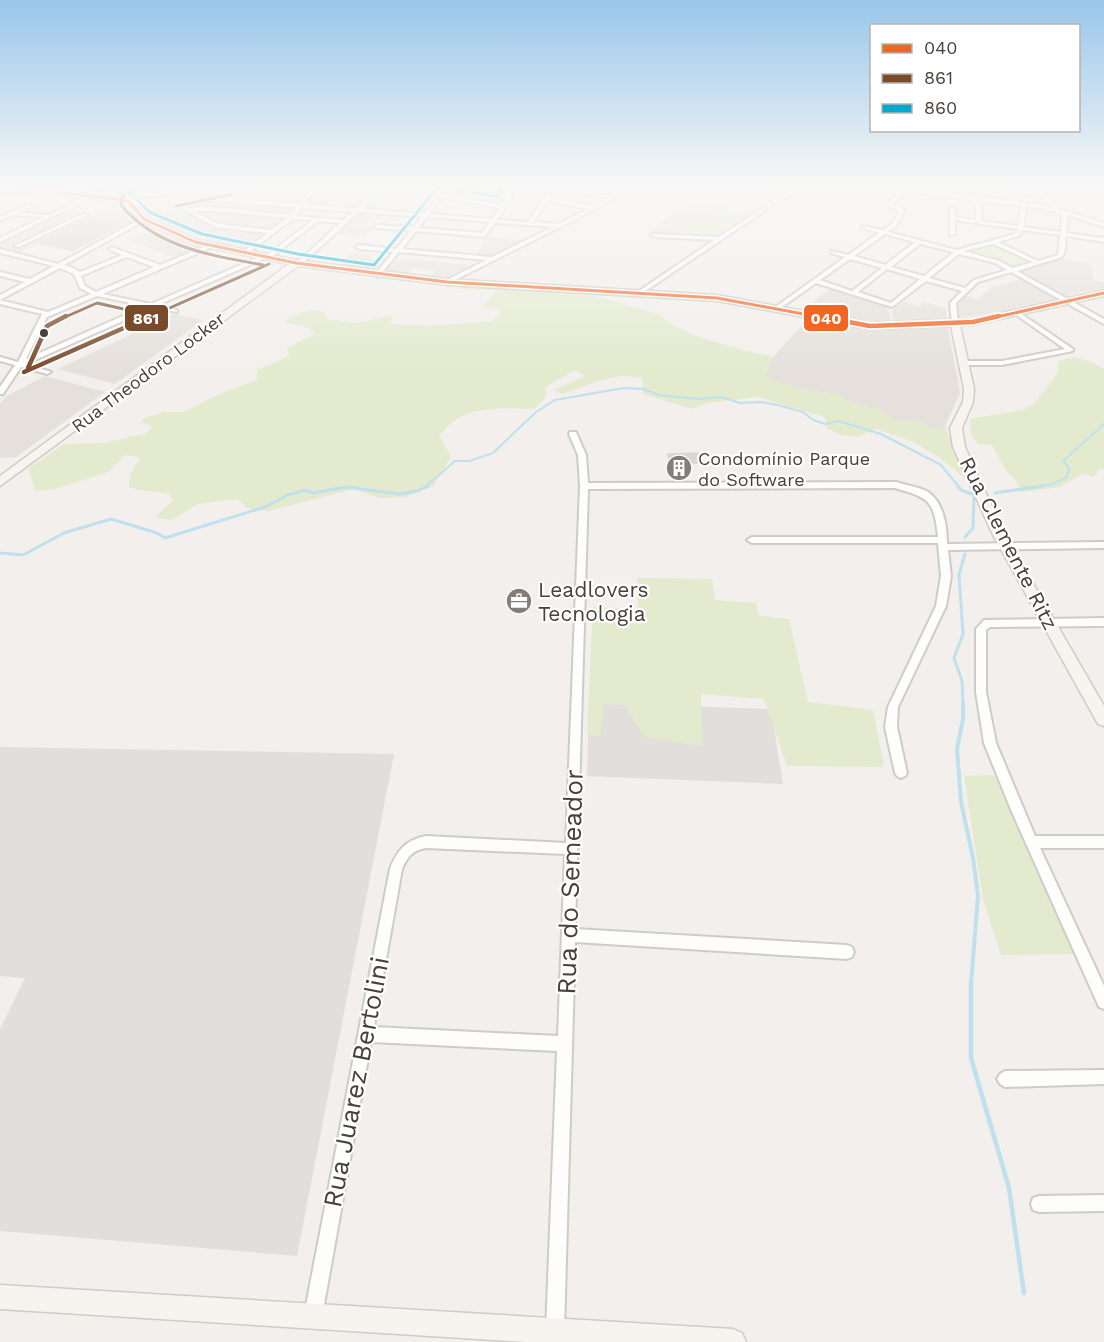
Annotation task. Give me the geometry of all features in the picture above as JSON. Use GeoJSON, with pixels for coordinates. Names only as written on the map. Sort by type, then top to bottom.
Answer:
{"type":"FeatureCollection","features":[{"type":"Feature","properties":{"kind":"main road"},"geometry":{"type":"LineString","coordinates":[[218,248],[378,275],[447,282],[717,298],[870,326],[955,324],[1017,313],[1104,293]]}},
{"type":"Feature","properties":{"kind":"main road","name":"Rua Theodoro Locker"},"geometry":{"type":"LineString","coordinates":[[0,482],[296,262]]}},
{"type":"Feature","properties":{"kind":"main road","name":"Rua Clemente Ritz"},"geometry":{"type":"LineString","coordinates":[[955,324],[969,396],[957,423],[956,438],[1006,546],[1104,720]]}},
{"type":"Feature","properties":{"kind":"main road"},"geometry":{"type":"LineString","coordinates":[[0,1297],[733,1342]]}},
{"type":"Feature","properties":{"kind":"street"},"geometry":{"type":"LineString","coordinates":[[0,300],[93,248]]}},
{"type":"Feature","properties":{"kind":"street"},"geometry":{"type":"LineString","coordinates":[[1,389],[20,364],[40,320],[48,314],[206,248]]}},
{"type":"Feature","properties":{"kind":"street"},"geometry":{"type":"LineString","coordinates":[[245,253],[252,248]]}},
{"type":"Feature","properties":{"kind":"street"},"geometry":{"type":"LineString","coordinates":[[20,364],[266,257],[279,248]]}},
{"type":"Feature","properties":{"kind":"street"},"geometry":{"type":"LineString","coordinates":[[296,262],[304,259],[317,248]]}},
{"type":"Feature","properties":{"kind":"street"},"geometry":{"type":"LineString","coordinates":[[367,248],[494,259]]}},
{"type":"Feature","properties":{"kind":"street"},"geometry":{"type":"LineString","coordinates":[[378,275],[400,248]]}},
{"type":"Feature","properties":{"kind":"street"},"geometry":{"type":"LineString","coordinates":[[447,282],[516,248]]}},
{"type":"Feature","properties":{"kind":"street"},"geometry":{"type":"LineString","coordinates":[[639,293],[708,248]]}},
{"type":"Feature","properties":{"kind":"street"},"geometry":{"type":"LineString","coordinates":[[777,308],[861,248]]}},
{"type":"Feature","properties":{"kind":"street"},"geometry":{"type":"LineString","coordinates":[[853,293],[911,248]]}},
{"type":"Feature","properties":{"kind":"street"},"geometry":{"type":"LineString","coordinates":[[945,248],[992,260],[1104,322]]}},
{"type":"Feature","properties":{"kind":"street"},"geometry":{"type":"LineString","coordinates":[[815,281],[892,305],[958,251],[971,248]]}},
{"type":"Feature","properties":{"kind":"street"},"geometry":{"type":"LineString","coordinates":[[1006,248],[1039,263]]}},
{"type":"Feature","properties":{"kind":"street"},"geometry":{"type":"LineString","coordinates":[[955,324],[953,303],[978,280],[1060,256],[1061,248]]}},
{"type":"Feature","properties":{"kind":"street"},"geometry":{"type":"LineString","coordinates":[[112,249],[159,267]]}},
{"type":"Feature","properties":{"kind":"street"},"geometry":{"type":"LineString","coordinates":[[0,252],[62,265],[78,275],[82,287],[96,294],[175,311]]}},
{"type":"Feature","properties":{"kind":"street"},"geometry":{"type":"LineString","coordinates":[[833,252],[965,290]]}},
{"type":"Feature","properties":{"kind":"street"},"geometry":{"type":"LineString","coordinates":[[78,275],[127,255]]}},
{"type":"Feature","properties":{"kind":"street"},"geometry":{"type":"LineString","coordinates":[[0,274],[31,281]]}},
{"type":"Feature","properties":{"kind":"street"},"geometry":{"type":"LineString","coordinates":[[16,278],[25,275],[38,278]]}},
{"type":"Feature","properties":{"kind":"street"},"geometry":{"type":"LineString","coordinates":[[0,300],[48,314]]}},
{"type":"Feature","properties":{"kind":"street"},"geometry":{"type":"LineString","coordinates":[[964,363],[1002,363],[1071,350],[1017,313]]}},
{"type":"Feature","properties":{"kind":"street"},"geometry":{"type":"LineString","coordinates":[[0,359],[46,372]]}},
{"type":"Feature","properties":{"kind":"street","name":"Rua do Semeador"},"geometry":{"type":"LineString","coordinates":[[555,1331],[584,486],[582,455],[573,434]]}},
{"type":"Feature","properties":{"kind":"street"},"geometry":{"type":"LineString","coordinates":[[584,486],[896,486],[925,494],[932,501],[940,517],[946,587],[941,606],[892,707],[891,727],[901,773]]}},
{"type":"Feature","properties":{"kind":"street"},"geometry":{"type":"LineString","coordinates":[[752,540],[1006,546],[1104,545]]}},
{"type":"Feature","properties":{"kind":"street"},"geometry":{"type":"LineString","coordinates":[[1104,622],[992,622],[983,625],[980,680],[986,727],[995,757],[1032,842],[1097,973],[1104,1002]]}},
{"type":"Feature","properties":{"kind":"street","name":"Rua Juarez Bertolini"},"geometry":{"type":"LineString","coordinates":[[313,1316],[396,869],[405,850],[426,842],[571,849]]}},
{"type":"Feature","properties":{"kind":"street"},"geometry":{"type":"LineString","coordinates":[[1032,842],[1104,842]]}},
{"type":"Feature","properties":{"kind":"street"},"geometry":{"type":"LineString","coordinates":[[568,935],[847,952]]}},
{"type":"Feature","properties":{"kind":"street"},"geometry":{"type":"LineString","coordinates":[[365,1034],[565,1044]]}},
{"type":"Feature","properties":{"kind":"street"},"geometry":{"type":"LineString","coordinates":[[1005,1079],[1104,1077]]}},
{"type":"Feature","properties":{"kind":"street"},"geometry":{"type":"LineString","coordinates":[[1039,1204],[1104,1203]]}},
{"type":"Feature","properties":{"kind":"shaded area"},"geometry":{"type":"Polygon","coordinates":[[[0,248],[30,248],[21,252],[0,248]]]}},
{"type":"Feature","properties":{"kind":"shaded area"},"geometry":{"type":"Polygon","coordinates":[[[148,248],[195,248],[173,257],[148,248]]]}},
{"type":"Feature","properties":{"kind":"shaded area"},"geometry":{"type":"Polygon","coordinates":[[[481,248],[507,248],[490,256],[476,255],[481,248]]]}},
{"type":"Feature","properties":{"kind":"shaded area"},"geometry":{"type":"Polygon","coordinates":[[[350,254],[385,259],[376,270],[340,266],[350,254]]]}},
{"type":"Feature","properties":{"kind":"shaded area"},"geometry":{"type":"Polygon","coordinates":[[[1061,259],[1092,264],[1093,280],[1104,282],[1104,288],[1064,296],[1019,271],[1061,259]]]}},
{"type":"Feature","properties":{"kind":"shaded area"},"geometry":{"type":"Polygon","coordinates":[[[394,260],[470,265],[444,278],[431,277],[435,270],[412,268],[407,274],[385,271],[394,260]]]}},
{"type":"Feature","properties":{"kind":"shaded area"},"geometry":{"type":"Polygon","coordinates":[[[1021,279],[1056,299],[959,317],[958,304],[963,295],[977,299],[993,287],[1021,279]]]}},
{"type":"Feature","properties":{"kind":"shaded area"},"geometry":{"type":"Polygon","coordinates":[[[831,288],[888,307],[891,322],[846,319],[802,310],[831,288]]]}},
{"type":"Feature","properties":{"kind":"shaded area"},"geometry":{"type":"Polygon","coordinates":[[[903,302],[919,307],[925,302],[946,309],[946,320],[894,322],[892,310],[903,302]]]}},
{"type":"Feature","properties":{"kind":"shaded area"},"geometry":{"type":"Polygon","coordinates":[[[174,314],[203,320],[115,384],[58,369],[174,314]]]}},
{"type":"Feature","properties":{"kind":"shaded area"},"geometry":{"type":"Polygon","coordinates":[[[808,319],[861,328],[948,328],[960,393],[945,426],[937,430],[913,419],[908,422],[894,420],[878,409],[849,401],[839,394],[811,391],[764,378],[773,357],[808,319]]]}},
{"type":"Feature","properties":{"kind":"shaded area"},"geometry":{"type":"Polygon","coordinates":[[[45,376],[105,392],[16,457],[0,458],[0,403],[7,396],[45,376]]]}},
{"type":"Feature","properties":{"kind":"shaded area"},"geometry":{"type":"Polygon","coordinates":[[[589,703],[771,709],[783,784],[587,776],[589,703]]]}},
{"type":"Feature","properties":{"kind":"shaded area"},"geometry":{"type":"Polygon","coordinates":[[[0,747],[394,754],[297,1256],[0,1231],[0,1029],[25,978],[0,976],[0,747]]]}},
{"type":"Feature","properties":{"kind":"green space"},"geometry":{"type":"Polygon","coordinates":[[[983,248],[1004,248],[1034,262],[1013,268],[994,259],[967,252],[983,248]]]}},
{"type":"Feature","properties":{"kind":"green space"},"geometry":{"type":"Polygon","coordinates":[[[462,285],[596,296],[661,315],[679,329],[695,335],[773,357],[765,378],[811,391],[839,394],[849,401],[878,409],[894,420],[908,422],[913,419],[937,430],[945,426],[966,479],[940,458],[912,441],[876,429],[856,437],[841,435],[827,428],[825,417],[758,397],[708,403],[692,409],[643,394],[643,379],[634,376],[613,377],[563,394],[554,390],[585,376],[575,370],[545,387],[546,397],[534,409],[482,410],[459,418],[448,426],[439,436],[451,457],[433,486],[405,497],[380,498],[353,489],[269,511],[247,508],[238,499],[198,504],[171,520],[155,517],[173,501],[170,494],[129,488],[130,475],[140,458],[125,455],[108,472],[55,489],[36,491],[28,469],[64,444],[105,443],[147,433],[152,427],[143,423],[142,419],[164,412],[184,412],[217,395],[257,380],[257,370],[290,356],[287,348],[316,333],[304,326],[284,322],[303,312],[313,310],[323,312],[327,319],[356,323],[391,316],[393,319],[389,324],[431,326],[493,321],[501,313],[498,309],[482,307],[499,290],[457,289],[462,285]]]}},
{"type":"Feature","properties":{"kind":"green space"},"geometry":{"type":"Polygon","coordinates":[[[1074,357],[1090,361],[1104,369],[1104,470],[1100,469],[1093,477],[1083,473],[1061,487],[1022,492],[1015,479],[1006,471],[992,445],[978,444],[971,434],[970,419],[1023,410],[1035,403],[1058,373],[1058,361],[1074,357]]]}},
{"type":"Feature","properties":{"kind":"green space"},"geometry":{"type":"Polygon","coordinates":[[[637,578],[712,579],[715,600],[756,603],[759,616],[789,619],[808,702],[873,710],[884,767],[787,766],[764,699],[701,694],[703,746],[644,737],[625,705],[604,704],[600,737],[587,734],[593,607],[638,609],[637,578]]]}},
{"type":"Feature","properties":{"kind":"green space"},"geometry":{"type":"Polygon","coordinates":[[[994,775],[1074,954],[1001,955],[983,899],[964,776],[994,775]]]}},
{"type":"Feature","properties":{"kind":"building"},"geometry":{"type":"Polygon","coordinates":[[[58,248],[78,248],[72,251],[58,248]]]}},
{"type":"Feature","properties":{"kind":"building","name":"Condomínio Parque do Software"},"geometry":{"type":"Polygon","coordinates":[[[701,453],[703,463],[687,463],[689,473],[672,473],[668,454],[701,453]]]}},
{"type":"Feature","properties":{"kind":"waterway"},"geometry":{"type":"LineString","coordinates":[[425,487],[455,461],[469,461],[493,453],[536,412],[555,400],[624,388],[644,389],[659,395],[698,399],[721,397],[740,403],[761,402],[803,412],[813,420],[825,424],[839,421],[881,434],[941,465],[959,487]]}},
{"type":"Feature","properties":{"kind":"waterway"},"geometry":{"type":"LineString","coordinates":[[1033,487],[1052,484],[1067,477],[1069,468],[1063,461],[1104,424]]}},
{"type":"Feature","properties":{"kind":"waterway"},"geometry":{"type":"LineString","coordinates":[[0,553],[23,555],[64,533],[111,519],[157,533],[165,538],[265,507],[288,495],[305,490],[313,493],[347,487],[399,494],[417,491],[428,486]]}},
{"type":"Feature","properties":{"kind":"waterway"},"geometry":{"type":"LineString","coordinates":[[958,486],[961,490],[972,494]]}},
{"type":"Feature","properties":{"kind":"waterway"},"geometry":{"type":"LineString","coordinates":[[995,493],[1042,486]]}},
{"type":"Feature","properties":{"kind":"waterway"},"geometry":{"type":"LineString","coordinates":[[965,537],[973,528],[974,497]]}},
{"type":"Feature","properties":{"kind":"waterway"},"geometry":{"type":"LineString","coordinates":[[963,704],[962,681],[954,658],[963,634],[959,575],[965,554]]}},
{"type":"Feature","properties":{"kind":"waterway"},"geometry":{"type":"LineString","coordinates":[[963,704],[963,719],[957,749],[961,802],[973,858],[978,896],[971,984]]}},
{"type":"Feature","properties":{"kind":"waterway"},"geometry":{"type":"LineString","coordinates":[[971,984],[971,1058],[1009,1188],[1024,1293]]}},
{"type":"Feature","properties":{"kind":"transit line","name":"861"},"geometry":{"type":"LineString","coordinates":[[184,248],[263,265]]}},
{"type":"Feature","properties":{"kind":"transit line","name":"040"},"geometry":{"type":"LineString","coordinates":[[222,248],[296,263],[447,282],[717,298],[870,326],[973,322],[1104,293]]}},
{"type":"Feature","properties":{"kind":"transit line","name":"860"},"geometry":{"type":"LineString","coordinates":[[267,248],[374,265],[388,248]]}},
{"type":"Feature","properties":{"kind":"transit line","name":"861"},"geometry":{"type":"LineString","coordinates":[[24,372],[269,264]]}},
{"type":"Feature","properties":{"kind":"transit line","name":"861"},"geometry":{"type":"LineString","coordinates":[[28,368],[47,326],[53,322],[97,303],[150,315]]}},
{"type":"Feature","properties":{"kind":"place","name":"Condomínio Parque do Software"},"geometry":{"type":"Point","coordinates":[679,468]}},
{"type":"Feature","properties":{"kind":"place","name":"Leadlovers Tecnologia"},"geometry":{"type":"Point","coordinates":[519,601]}}]}
